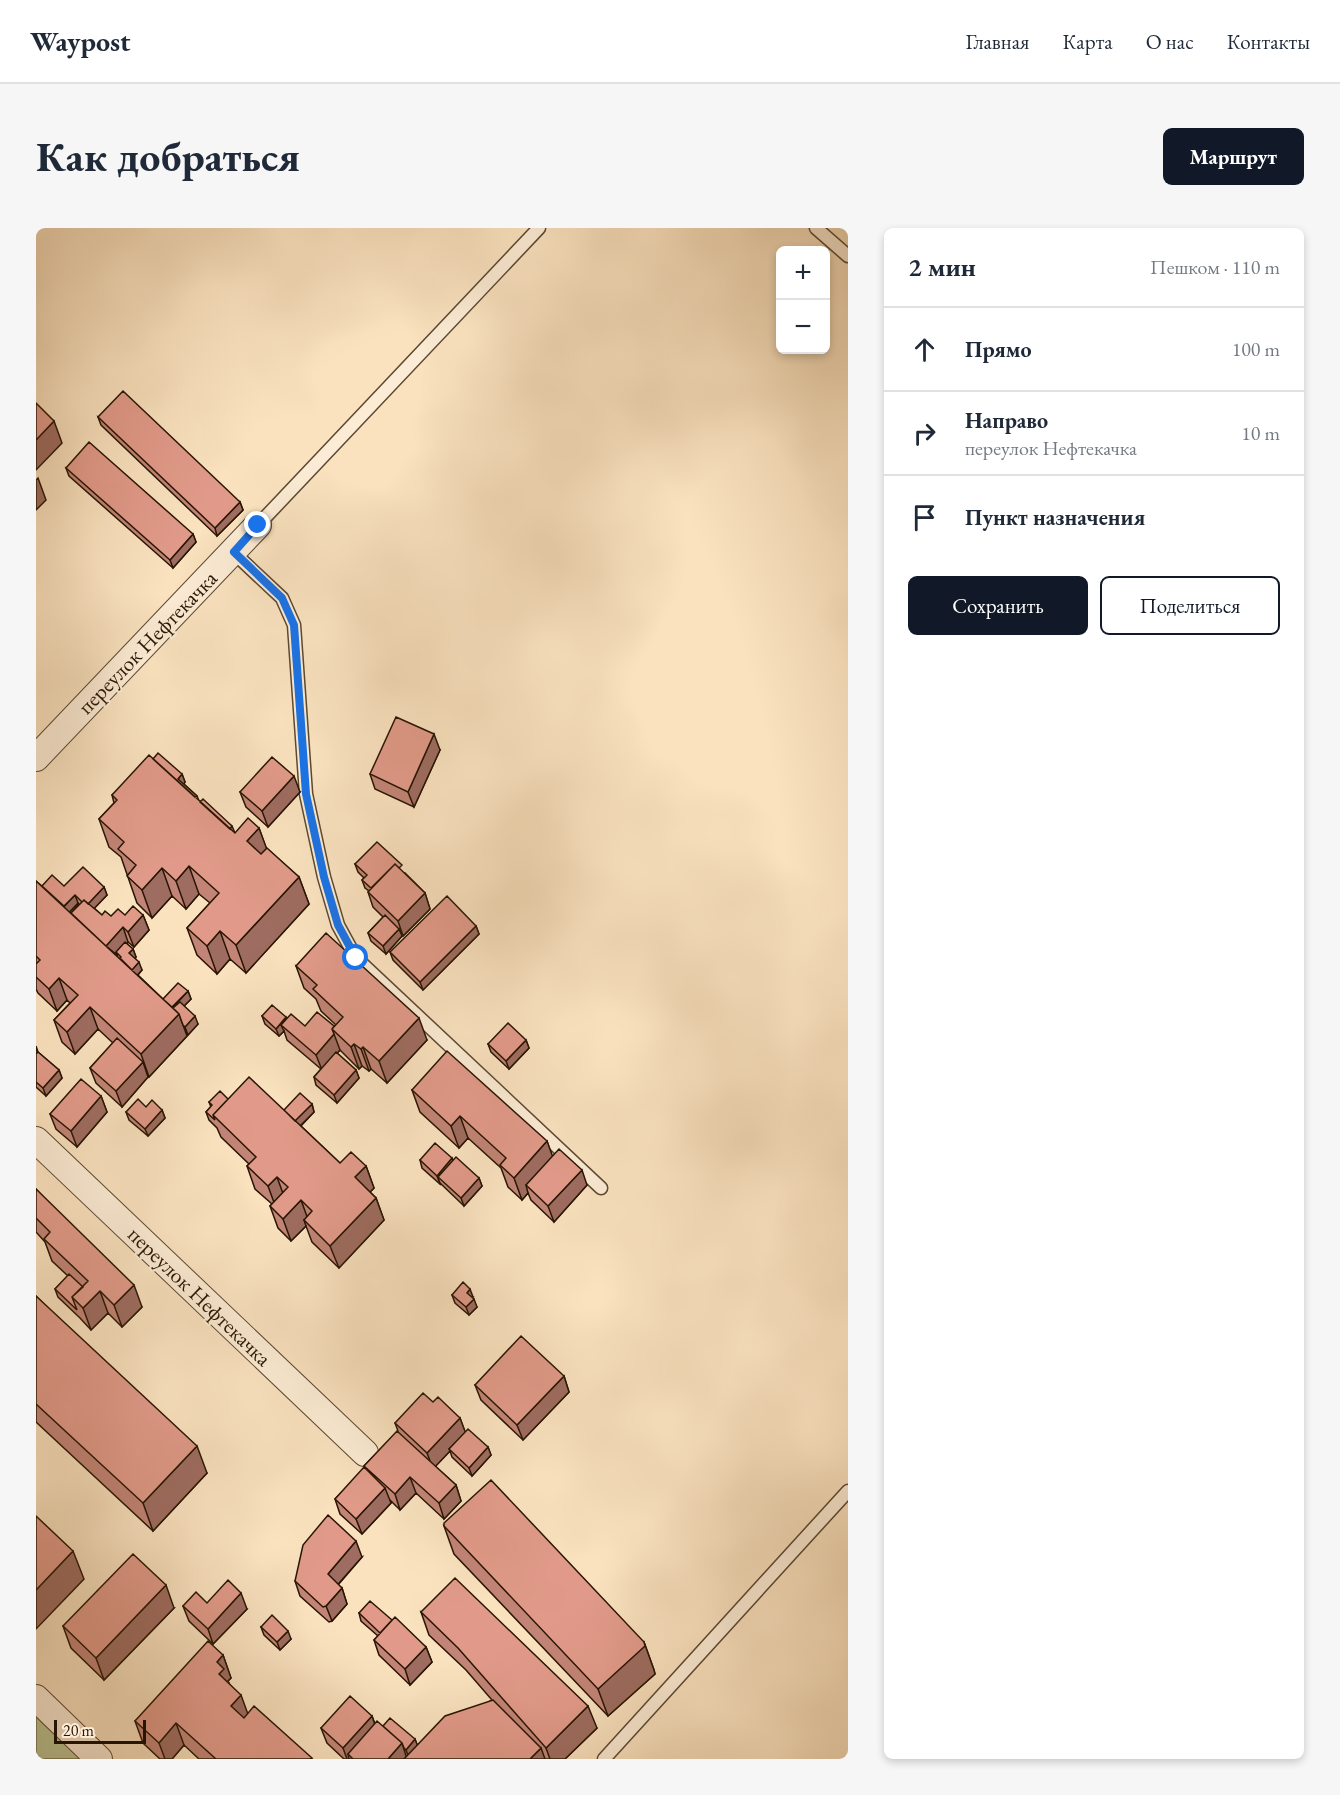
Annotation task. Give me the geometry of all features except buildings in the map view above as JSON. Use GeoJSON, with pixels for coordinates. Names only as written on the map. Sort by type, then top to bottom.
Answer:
{"type":"FeatureCollection","features":[{"type":"Feature","properties":{"kind":"street","name":"переулок Нефтекачка"},"geometry":{"type":"LineString","coordinates":[[36,758],[258,525]]}},
{"type":"Feature","properties":{"kind":"street","name":"переулок Нефтекачка"},"geometry":{"type":"LineString","coordinates":[[36,1140],[365,1453]]}},
{"type":"Feature","properties":{"kind":"street"},"geometry":{"type":"LineString","coordinates":[[36,1698],[99,1759]]}},
{"type":"Feature","properties":{"kind":"lane"},"geometry":{"type":"LineString","coordinates":[[258,525],[539,228]]}},
{"type":"Feature","properties":{"kind":"lane"},"geometry":{"type":"LineString","coordinates":[[816,228],[848,256]]}},
{"type":"Feature","properties":{"kind":"lane"},"geometry":{"type":"LineString","coordinates":[[234,552],[282,598],[294,625],[306,794],[324,877],[338,925],[356,958],[602,1188]]}},
{"type":"Feature","properties":{"kind":"lane"},"geometry":{"type":"LineString","coordinates":[[604,1759],[848,1491]]}},
{"type":"Feature","properties":{"kind":"green space"},"geometry":{"type":"Polygon","coordinates":[[[36,1705],[93,1759],[36,1759],[36,1705]]]}},
{"type":"Feature","properties":{"kind":"route"},"geometry":{"type":"LineString","coordinates":[[258,525],[234,552],[282,598],[294,625],[306,794],[324,877],[338,925],[356,958]]}}]}
